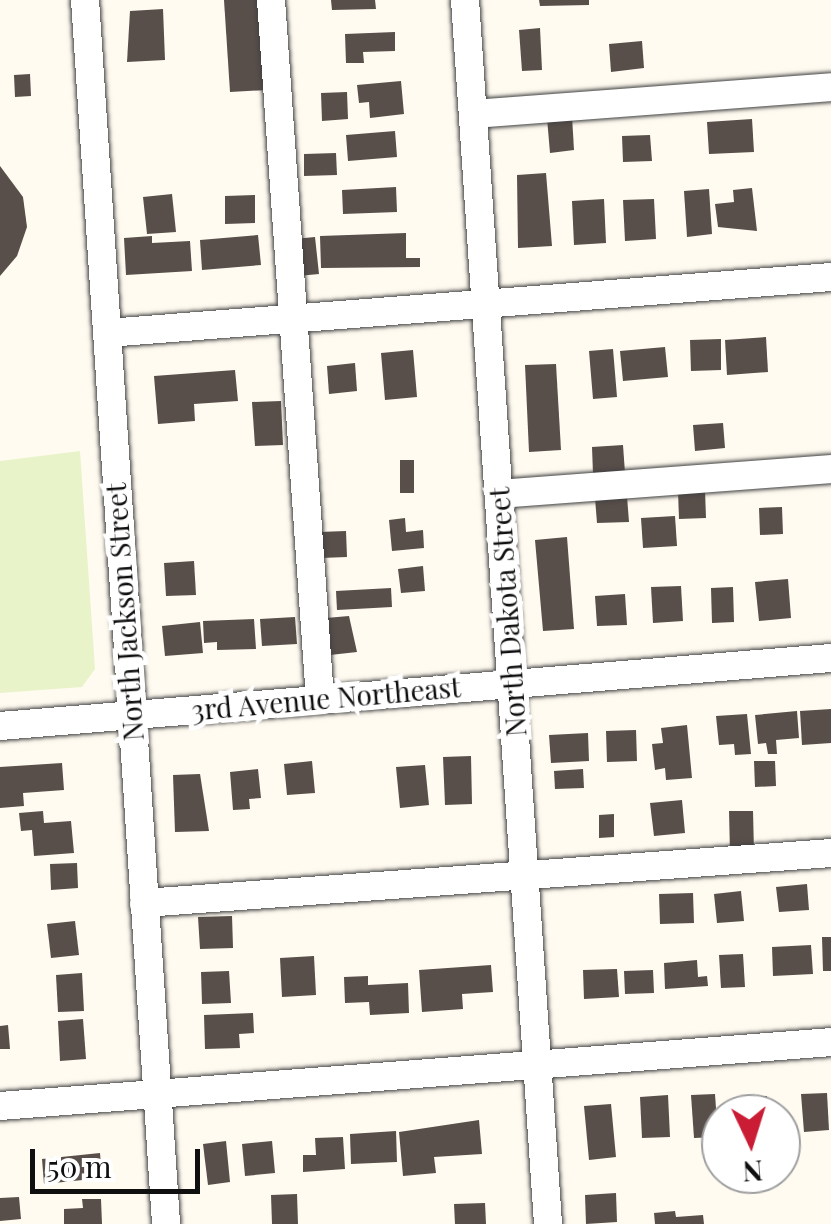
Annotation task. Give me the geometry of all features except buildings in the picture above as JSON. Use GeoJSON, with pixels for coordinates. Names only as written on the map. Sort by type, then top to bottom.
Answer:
{"type":"FeatureCollection","features":[{"type":"Feature","properties":{"kind":"street","name":"North Jackson Street"},"geometry":{"type":"LineString","coordinates":[[85,0],[166,1224]]}},
{"type":"Feature","properties":{"kind":"street"},"geometry":{"type":"LineString","coordinates":[[272,0],[320,699]]}},
{"type":"Feature","properties":{"kind":"street","name":"North Dakota Street"},"geometry":{"type":"LineString","coordinates":[[465,0],[548,1224]]}},
{"type":"Feature","properties":{"kind":"street"},"geometry":{"type":"LineString","coordinates":[[474,114],[831,87]]}},
{"type":"Feature","properties":{"kind":"street"},"geometry":{"type":"LineString","coordinates":[[107,333],[831,278]]}},
{"type":"Feature","properties":{"kind":"street"},"geometry":{"type":"LineString","coordinates":[[499,494],[831,469]]}},
{"type":"Feature","properties":{"kind":"street","name":"3rd Avenue Northeast"},"geometry":{"type":"LineString","coordinates":[[0,726],[831,658]]}},
{"type":"Feature","properties":{"kind":"street"},"geometry":{"type":"LineString","coordinates":[[144,903],[831,853]]}},
{"type":"Feature","properties":{"kind":"street"},"geometry":{"type":"LineString","coordinates":[[0,1106],[831,1042]]}},
{"type":"Feature","properties":{"kind":"green space"},"geometry":{"type":"Polygon","coordinates":[[[80,451],[95,669],[82,687],[0,693],[0,461],[80,451]]]}}]}
